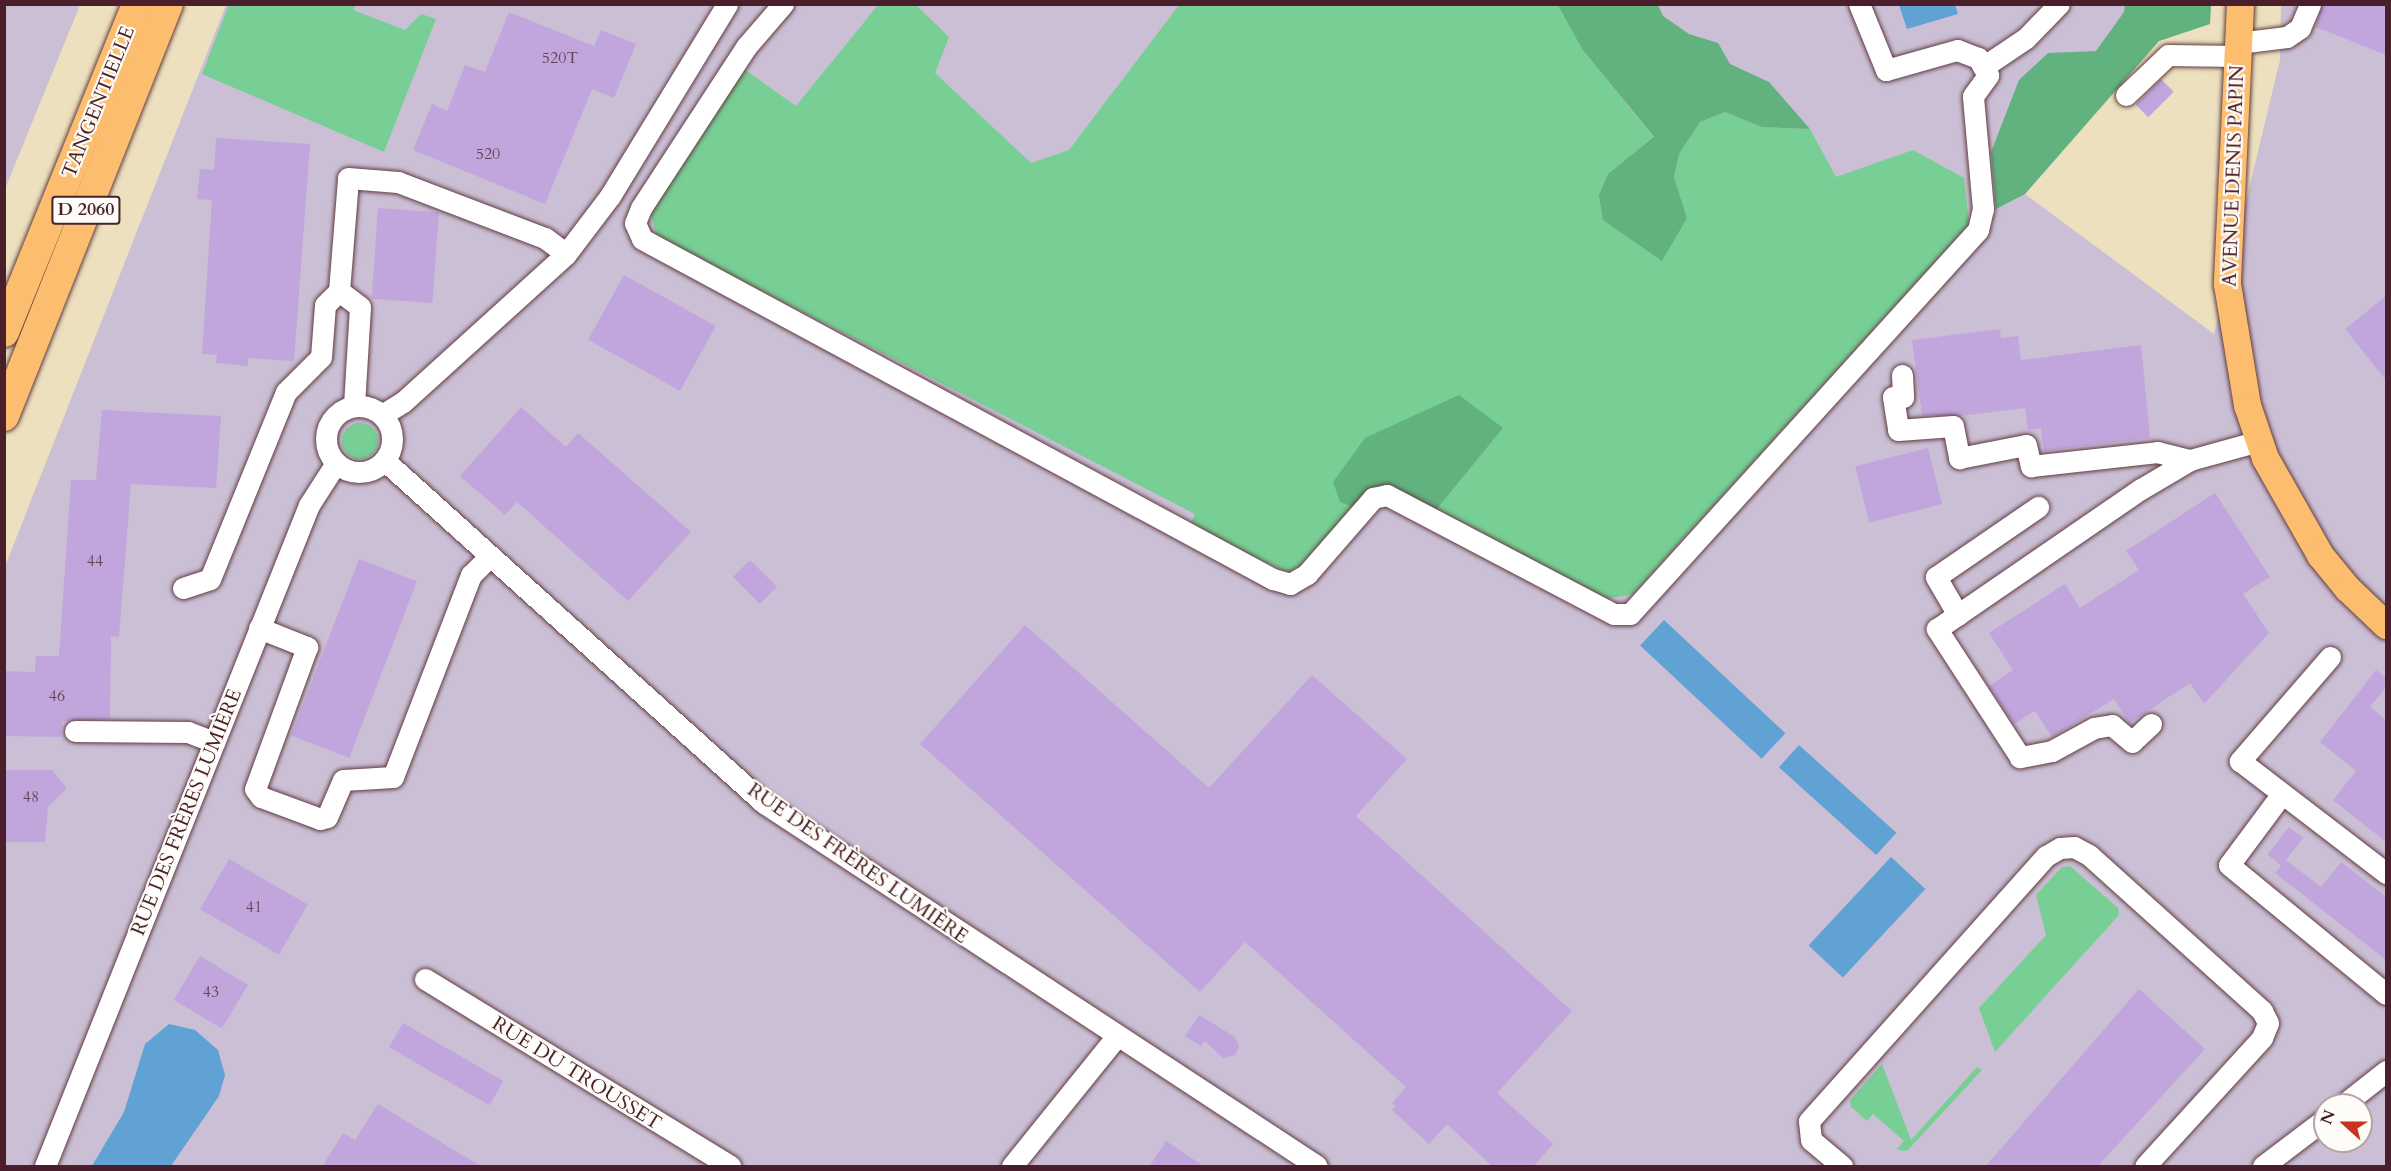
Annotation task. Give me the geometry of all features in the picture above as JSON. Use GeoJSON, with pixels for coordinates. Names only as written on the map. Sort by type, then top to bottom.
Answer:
{"type":"FeatureCollection","features":[{"type":"Feature","properties":{"kind":"highway","name":"TANGENTIELLE"},"geometry":{"type":"LineString","coordinates":[[4,332],[137,4]]}},
{"type":"Feature","properties":{"kind":"highway","name":"TANGENTIELLE"},"geometry":{"type":"LineString","coordinates":[[4,416],[168,4]]}},
{"type":"Feature","properties":{"kind":"main road","name":"AVENUE DENIS PAPIN"},"geometry":{"type":"LineString","coordinates":[[2240,4],[2227,284],[2247,405],[2259,441],[2291,508],[2320,555],[2347,588],[2386,625]]}},
{"type":"Feature","properties":{"kind":"street"},"geometry":{"type":"LineString","coordinates":[[783,4],[746,47],[640,208],[635,223],[642,239],[1273,579],[1290,584],[1306,574],[1373,498],[1387,495],[1614,614],[1630,615],[1978,230],[1983,209],[1974,96],[1988,75],[1978,58],[1957,50],[1886,70],[1859,4]]}},
{"type":"Feature","properties":{"kind":"street"},"geometry":{"type":"LineString","coordinates":[[1983,67],[2026,38],[2059,4]]}},
{"type":"Feature","properties":{"kind":"street"},"geometry":{"type":"LineString","coordinates":[[2126,95],[2169,55],[2238,49],[2287,37],[2300,28],[2310,4]]}},
{"type":"Feature","properties":{"kind":"street"},"geometry":{"type":"LineString","coordinates":[[382,415],[403,402],[566,254],[616,187],[720,6]]}},
{"type":"Feature","properties":{"kind":"street"},"geometry":{"type":"LineString","coordinates":[[183,588],[210,579],[286,392],[321,357],[325,305],[339,291],[348,178],[398,182],[545,238],[566,254]]}},
{"type":"Feature","properties":{"kind":"street"},"geometry":{"type":"LineString","coordinates":[[339,291],[360,307],[354,406]]}},
{"type":"Feature","properties":{"kind":"street"},"geometry":{"type":"LineString","coordinates":[[1902,375],[1903,397],[1893,397],[1898,430],[1953,426],[1959,458],[2026,445],[2031,466],[2157,452],[2190,460]]}},
{"type":"Feature","properties":{"kind":"street"},"geometry":{"type":"LineString","coordinates":[[354,406],[374,409],[382,415],[392,437],[384,460],[376,467],[356,472],[336,463],[327,447],[329,425],[335,416],[354,406]]}},
{"type":"Feature","properties":{"kind":"street"},"geometry":{"type":"LineString","coordinates":[[2151,724],[2132,742],[2112,724],[2094,728],[2052,751],[2020,757],[1937,629],[2141,489],[2190,460],[2259,441]]}},
{"type":"Feature","properties":{"kind":"street","name":"RUE DES FRÈRES LUMIÈRE"},"geometry":{"type":"LineString","coordinates":[[384,460],[764,803],[1116,1037],[1317,1167]]}},
{"type":"Feature","properties":{"kind":"street","name":"RUE DES FRÈRES LUMIÈRE"},"geometry":{"type":"LineString","coordinates":[[45,1167],[309,505],[336,463]]}},
{"type":"Feature","properties":{"kind":"street"},"geometry":{"type":"LineString","coordinates":[[1958,615],[1936,576],[2038,507]]}},
{"type":"Feature","properties":{"kind":"street"},"geometry":{"type":"LineString","coordinates":[[259,628],[307,647],[255,789],[261,797],[320,819],[327,817],[343,780],[393,777],[471,575],[490,556]]}},
{"type":"Feature","properties":{"kind":"street"},"geometry":{"type":"LineString","coordinates":[[2330,657],[2240,761],[2281,795],[2386,873]]}},
{"type":"Feature","properties":{"kind":"street"},"geometry":{"type":"LineString","coordinates":[[75,731],[188,732],[214,742]]}},
{"type":"Feature","properties":{"kind":"street"},"geometry":{"type":"LineString","coordinates":[[2281,795],[2229,866],[2386,994]]}},
{"type":"Feature","properties":{"kind":"street"},"geometry":{"type":"LineString","coordinates":[[1842,1167],[1811,1140],[1809,1121],[2046,856],[2060,848],[2074,847],[2089,855],[2262,1011],[2268,1023],[2262,1038],[2145,1167]]}},
{"type":"Feature","properties":{"kind":"street","name":"RUE DU TROUSSET"},"geometry":{"type":"LineString","coordinates":[[425,979],[730,1167]]}},
{"type":"Feature","properties":{"kind":"street"},"geometry":{"type":"LineString","coordinates":[[1012,1167],[1116,1037]]}},
{"type":"Feature","properties":{"kind":"street"},"geometry":{"type":"LineString","coordinates":[[2358,1093],[2386,1071]]}},
{"type":"Feature","properties":{"kind":"street"},"geometry":{"type":"LineString","coordinates":[[2263,1167],[2313,1128]]}},
{"type":"Feature","properties":{"kind":"shaded area"},"geometry":{"type":"Polygon","coordinates":[[[4,5],[80,5],[5,189],[4,5]]]}},
{"type":"Feature","properties":{"kind":"shaded area"},"geometry":{"type":"Polygon","coordinates":[[[226,5],[2211,5],[2210,24],[2159,41],[2025,194],[2214,334],[2280,60],[2281,5],[2386,5],[2386,1166],[5,1166],[4,569],[226,5]]]}},
{"type":"Feature","properties":{"kind":"green space"},"geometry":{"type":"Polygon","coordinates":[[[229,4],[356,5],[353,10],[405,30],[421,14],[436,19],[384,152],[202,74],[229,4]]]}},
{"type":"Feature","properties":{"kind":"green space"},"geometry":{"type":"Polygon","coordinates":[[[1558,4],[1582,49],[1654,138],[1608,174],[1687,218],[1674,177],[1679,154],[1700,122],[1725,112],[1763,127],[1810,129],[1836,177],[1913,150],[1964,178],[1969,224],[1633,594],[1606,599],[1437,509],[1503,428],[1354,507],[1314,559],[1288,572],[1189,527],[1195,514],[657,237],[651,215],[741,67],[796,106],[878,5],[916,5],[949,37],[935,73],[1031,163],[1069,150],[1179,5],[1558,4]]]}},
{"type":"Feature","properties":{"kind":"green space"},"geometry":{"type":"Polygon","coordinates":[[[1558,5],[1658,5],[1663,16],[1689,34],[1718,43],[1730,64],[1769,82],[1810,129],[1762,127],[1725,112],[1700,122],[1679,154],[1674,177],[1687,218],[1662,261],[1603,220],[1599,195],[1608,174],[1654,137],[1582,49],[1558,5]]]}},
{"type":"Feature","properties":{"kind":"green space"},"geometry":{"type":"Polygon","coordinates":[[[2125,5],[2211,5],[2210,24],[2159,41],[2025,194],[1996,209],[1991,152],[2019,80],[2048,53],[2096,51],[2124,12],[2125,5]]]}},
{"type":"Feature","properties":{"kind":"green space"},"geometry":{"type":"Polygon","coordinates":[[[1459,395],[1503,428],[1437,509],[1397,493],[1354,507],[1340,502],[1333,482],[1365,438],[1459,395]]]}},
{"type":"Feature","properties":{"kind":"green space"},"geometry":{"type":"Polygon","coordinates":[[[360,423],[373,428],[378,441],[373,454],[360,459],[347,454],[342,441],[347,428],[360,423]]]}},
{"type":"Feature","properties":{"kind":"green space"},"geometry":{"type":"Polygon","coordinates":[[[2070,866],[2118,908],[2119,915],[1995,1052],[1979,1008],[2046,935],[2036,895],[2062,867],[2070,866]]]}},
{"type":"Feature","properties":{"kind":"green space"},"geometry":{"type":"Polygon","coordinates":[[[1882,1064],[1911,1140],[1977,1067],[1982,1070],[1908,1150],[1902,1151],[1897,1149],[1904,1141],[1873,1114],[1867,1121],[1851,1107],[1850,1100],[1882,1064]]]}},
{"type":"Feature","properties":{"kind":"water"},"geometry":{"type":"Polygon","coordinates":[[[1899,5],[1955,5],[1958,14],[1907,29],[1899,5]]]}},
{"type":"Feature","properties":{"kind":"water"},"geometry":{"type":"Polygon","coordinates":[[[1664,620],[1785,733],[1762,759],[1640,646],[1664,620]]]}},
{"type":"Feature","properties":{"kind":"water"},"geometry":{"type":"Polygon","coordinates":[[[1799,745],[1896,833],[1876,855],[1779,767],[1799,745]]]}},
{"type":"Feature","properties":{"kind":"water"},"geometry":{"type":"Polygon","coordinates":[[[1891,857],[1925,889],[1843,978],[1808,945],[1891,857]]]}},
{"type":"Feature","properties":{"kind":"water"},"geometry":{"type":"Polygon","coordinates":[[[169,1024],[195,1030],[218,1050],[225,1075],[219,1096],[171,1166],[92,1166],[124,1112],[145,1044],[169,1024]]]}},
{"type":"Feature","properties":{"kind":"building"},"geometry":{"type":"Polygon","coordinates":[[[2322,4],[2386,4],[2386,55],[2316,27],[2322,4]]]}},
{"type":"Feature","properties":{"kind":"building"},"geometry":{"type":"Polygon","coordinates":[[[509,12],[594,46],[601,30],[636,44],[614,98],[592,89],[545,204],[413,150],[432,104],[447,111],[465,65],[485,72],[509,12]]]}},
{"type":"Feature","properties":{"kind":"building"},"geometry":{"type":"Polygon","coordinates":[[[2161,79],[2174,92],[2148,117],[2136,104],[2161,79]]]}},
{"type":"Feature","properties":{"kind":"building"},"geometry":{"type":"Polygon","coordinates":[[[216,138],[310,144],[294,361],[248,358],[248,366],[216,363],[217,355],[202,354],[212,200],[197,199],[200,169],[214,170],[216,138]]]}},
{"type":"Feature","properties":{"kind":"building"},"geometry":{"type":"Polygon","coordinates":[[[378,208],[439,212],[433,303],[372,299],[378,208]]]}},
{"type":"Feature","properties":{"kind":"building"},"geometry":{"type":"Polygon","coordinates":[[[624,275],[716,326],[680,391],[588,340],[624,275]]]}},
{"type":"Feature","properties":{"kind":"building"},"geometry":{"type":"Polygon","coordinates":[[[2386,296],[2386,380],[2345,329],[2386,296]]]}},
{"type":"Feature","properties":{"kind":"building"},"geometry":{"type":"Polygon","coordinates":[[[2000,329],[2001,338],[2018,336],[2021,360],[2141,345],[2150,438],[2044,451],[2041,428],[2028,430],[2025,408],[1960,416],[1922,415],[1912,340],[2000,329]]]}},
{"type":"Feature","properties":{"kind":"building"},"geometry":{"type":"Polygon","coordinates":[[[521,407],[566,447],[578,433],[691,532],[628,601],[517,502],[505,515],[460,476],[521,407]]]}},
{"type":"Feature","properties":{"kind":"building"},"geometry":{"type":"Polygon","coordinates":[[[102,410],[221,416],[216,488],[131,484],[119,637],[111,636],[110,719],[62,721],[61,737],[4,736],[4,671],[35,672],[36,656],[59,656],[71,480],[96,480],[102,410]]]}},
{"type":"Feature","properties":{"kind":"building"},"geometry":{"type":"Polygon","coordinates":[[[1928,448],[1942,504],[1869,522],[1855,466],[1928,448]]]}},
{"type":"Feature","properties":{"kind":"building"},"geometry":{"type":"Polygon","coordinates":[[[2215,493],[2270,577],[2243,594],[2269,633],[2204,704],[2190,683],[2129,723],[2114,699],[2052,737],[2035,711],[2014,724],[1989,686],[2013,670],[1989,633],[2065,584],[2080,608],[2139,570],[2126,551],[2215,493]]]}},
{"type":"Feature","properties":{"kind":"building"},"geometry":{"type":"Polygon","coordinates":[[[359,559],[417,581],[349,758],[291,735],[359,559]]]}},
{"type":"Feature","properties":{"kind":"building"},"geometry":{"type":"Polygon","coordinates":[[[750,560],[777,587],[760,604],[733,577],[750,560]]]}},
{"type":"Feature","properties":{"kind":"building"},"geometry":{"type":"Polygon","coordinates":[[[1025,625],[1209,788],[1312,675],[1407,759],[1356,816],[1572,1011],[1497,1093],[1553,1144],[1533,1167],[1493,1167],[1447,1124],[1429,1144],[1392,1110],[1396,1106],[1392,1103],[1406,1087],[1245,942],[1200,992],[920,744],[1025,625]]]}},
{"type":"Feature","properties":{"kind":"building"},"geometry":{"type":"Polygon","coordinates":[[[2376,670],[2386,678],[2386,687],[2370,707],[2386,720],[2386,842],[2333,800],[2356,771],[2320,742],[2376,670]]]}},
{"type":"Feature","properties":{"kind":"building"},"geometry":{"type":"Polygon","coordinates":[[[4,770],[52,770],[67,788],[48,807],[45,842],[4,842],[4,770]]]}},
{"type":"Feature","properties":{"kind":"building"},"geometry":{"type":"Polygon","coordinates":[[[2289,827],[2303,838],[2282,866],[2267,855],[2289,827]]]}},
{"type":"Feature","properties":{"kind":"building"},"geometry":{"type":"Polygon","coordinates":[[[229,859],[308,904],[279,955],[200,909],[229,859]]]}},
{"type":"Feature","properties":{"kind":"building"},"geometry":{"type":"Polygon","coordinates":[[[2286,860],[2321,887],[2341,862],[2386,897],[2386,960],[2275,873],[2286,860]]]}},
{"type":"Feature","properties":{"kind":"building"},"geometry":{"type":"Polygon","coordinates":[[[200,956],[248,985],[222,1029],[174,1000],[200,956]]]}},
{"type":"Feature","properties":{"kind":"building"},"geometry":{"type":"Polygon","coordinates":[[[2139,989],[2205,1049],[2097,1167],[1985,1167],[2139,989]]]}},
{"type":"Feature","properties":{"kind":"building"},"geometry":{"type":"Polygon","coordinates":[[[1199,1015],[1235,1037],[1239,1046],[1235,1055],[1223,1058],[1205,1041],[1201,1046],[1185,1036],[1199,1015]]]}},
{"type":"Feature","properties":{"kind":"building"},"geometry":{"type":"Polygon","coordinates":[[[403,1023],[503,1081],[489,1105],[389,1047],[403,1023]]]}},
{"type":"Feature","properties":{"kind":"building"},"geometry":{"type":"Polygon","coordinates":[[[378,1104],[482,1167],[322,1167],[343,1133],[355,1140],[378,1104]]]}},
{"type":"Feature","properties":{"kind":"building"},"geometry":{"type":"Polygon","coordinates":[[[1166,1141],[1205,1167],[1149,1167],[1166,1141]]]}}]}
